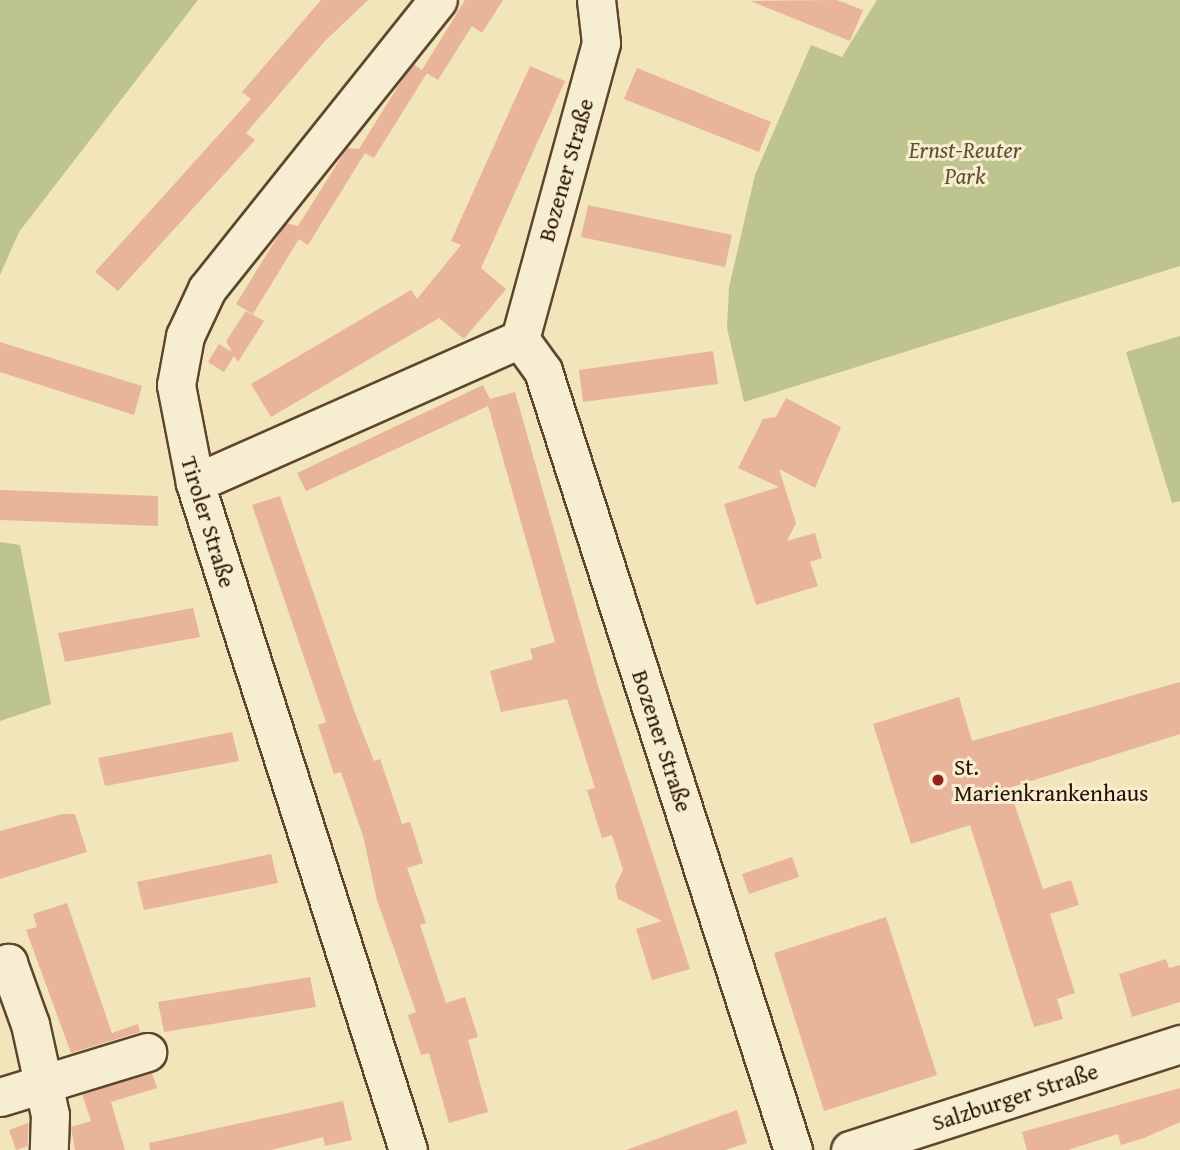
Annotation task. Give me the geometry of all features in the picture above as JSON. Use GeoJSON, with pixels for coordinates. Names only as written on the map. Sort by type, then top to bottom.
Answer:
{"type":"FeatureCollection","features":[{"type":"Feature","properties":{"kind":"street","name":"Tiroler Straße"},"geometry":{"type":"LineString","coordinates":[[408,1150],[195,483],[176,385],[196,309],[438,0]]}},
{"type":"Feature","properties":{"kind":"street","name":"Bozener Straße"},"geometry":{"type":"LineString","coordinates":[[596,0],[601,43],[520,339],[543,371],[793,1150]]}},
{"type":"Feature","properties":{"kind":"street"},"geometry":{"type":"LineString","coordinates":[[195,483],[520,339]]}},
{"type":"Feature","properties":{"kind":"street"},"geometry":{"type":"LineString","coordinates":[[3,954],[44,1083],[48,1150]]}},
{"type":"Feature","properties":{"kind":"street","name":"Salzburger Straße"},"geometry":{"type":"LineString","coordinates":[[850,1150],[1180,1044]]}},
{"type":"Feature","properties":{"kind":"street"},"geometry":{"type":"LineString","coordinates":[[0,1097],[147,1052]]}},
{"type":"Feature","properties":{"kind":"street","name":"Tiroler Straße"},"geometry":{"type":"LineString","coordinates":[[385,1150],[392,1106]]}},
{"type":"Feature","properties":{"kind":"green space"},"geometry":{"type":"Polygon","coordinates":[[[0,0],[198,0],[19,232],[0,275],[0,0]]]}},
{"type":"Feature","properties":{"kind":"green space","name":"Ernst-Reuter Park"},"geometry":{"type":"Polygon","coordinates":[[[877,0],[1180,0],[1180,266],[744,402],[727,328],[729,287],[755,175],[811,45],[842,57],[877,0]]]}},
{"type":"Feature","properties":{"kind":"green space"},"geometry":{"type":"Polygon","coordinates":[[[1180,336],[1180,501],[1172,503],[1126,352],[1180,336]]]}},
{"type":"Feature","properties":{"kind":"green space"},"geometry":{"type":"Polygon","coordinates":[[[0,542],[20,545],[51,704],[0,721],[0,542]]]}},
{"type":"Feature","properties":{"kind":"building"},"geometry":{"type":"Polygon","coordinates":[[[321,0],[368,0],[324,42],[246,133],[255,140],[118,291],[95,272],[251,99],[242,92],[321,0]]]}},
{"type":"Feature","properties":{"kind":"building"},"geometry":{"type":"Polygon","coordinates":[[[465,0],[503,0],[482,33],[472,26],[438,80],[427,73],[374,158],[365,153],[308,245],[299,239],[253,314],[236,304],[286,223],[298,226],[347,148],[359,149],[405,75],[414,64],[422,70],[465,0]]]}},
{"type":"Feature","properties":{"kind":"building"},"geometry":{"type":"Polygon","coordinates":[[[837,0],[863,10],[850,41],[750,1],[837,0]]]}},
{"type":"Feature","properties":{"kind":"building"},"geometry":{"type":"Polygon","coordinates":[[[530,66],[565,81],[481,268],[506,289],[464,339],[439,318],[271,417],[251,384],[411,290],[417,299],[461,245],[451,241],[530,66]]]}},
{"type":"Feature","properties":{"kind":"building"},"geometry":{"type":"Polygon","coordinates":[[[637,68],[771,122],[759,152],[624,99],[637,68]]]}},
{"type":"Feature","properties":{"kind":"building"},"geometry":{"type":"Polygon","coordinates":[[[588,205],[732,235],[725,267],[581,237],[588,205]]]}},
{"type":"Feature","properties":{"kind":"building"},"geometry":{"type":"Polygon","coordinates":[[[246,311],[264,321],[238,362],[234,356],[224,372],[208,362],[219,344],[232,352],[226,341],[246,311]]]}},
{"type":"Feature","properties":{"kind":"building"},"geometry":{"type":"Polygon","coordinates":[[[0,342],[142,386],[134,415],[0,372],[0,342]]]}},
{"type":"Feature","properties":{"kind":"building"},"geometry":{"type":"Polygon","coordinates":[[[713,351],[718,384],[583,402],[579,370],[713,351]]]}},
{"type":"Feature","properties":{"kind":"building"},"geometry":{"type":"Polygon","coordinates":[[[483,385],[490,399],[515,392],[599,689],[690,969],[652,980],[636,929],[662,921],[618,899],[615,886],[623,870],[612,835],[602,838],[587,790],[595,788],[567,699],[501,712],[490,671],[533,659],[530,649],[555,642],[488,406],[306,491],[297,473],[483,385]]]}},
{"type":"Feature","properties":{"kind":"building"},"geometry":{"type":"Polygon","coordinates":[[[786,398],[841,427],[815,488],[779,469],[796,523],[787,541],[815,533],[822,558],[810,562],[818,586],[756,605],[724,504],[779,487],[738,468],[763,419],[776,417],[786,398]]]}},
{"type":"Feature","properties":{"kind":"building"},"geometry":{"type":"Polygon","coordinates":[[[0,490],[158,496],[158,526],[0,520],[0,490]]]}},
{"type":"Feature","properties":{"kind":"building"},"geometry":{"type":"Polygon","coordinates":[[[280,496],[374,761],[380,759],[402,824],[410,822],[423,863],[407,868],[426,923],[420,925],[446,1003],[465,997],[478,1037],[468,1040],[488,1112],[449,1123],[429,1053],[421,1055],[408,1015],[416,1012],[377,900],[363,836],[341,772],[334,774],[318,725],[326,722],[252,505],[280,496]]]}},
{"type":"Feature","properties":{"kind":"building"},"geometry":{"type":"Polygon","coordinates":[[[193,608],[200,637],[65,662],[58,633],[193,608]]]}},
{"type":"Feature","properties":{"kind":"building"},"geometry":{"type":"Polygon","coordinates":[[[1180,682],[1180,734],[1009,788],[1043,889],[1071,880],[1079,905],[1050,914],[1075,993],[1057,999],[1063,1019],[1034,1027],[970,825],[911,844],[873,724],[959,697],[972,741],[1180,682]]]}},
{"type":"Feature","properties":{"kind":"building"},"geometry":{"type":"Polygon","coordinates":[[[232,732],[239,761],[105,786],[98,758],[232,732]]]}},
{"type":"Feature","properties":{"kind":"building"},"geometry":{"type":"Polygon","coordinates":[[[62,814],[75,814],[87,852],[0,879],[0,831],[62,814]]]}},
{"type":"Feature","properties":{"kind":"building"},"geometry":{"type":"Polygon","coordinates":[[[271,854],[278,883],[144,910],[137,882],[271,854]]]}},
{"type":"Feature","properties":{"kind":"building"},"geometry":{"type":"Polygon","coordinates":[[[792,857],[799,877],[749,894],[742,874],[792,857]]]}},
{"type":"Feature","properties":{"kind":"building"},"geometry":{"type":"Polygon","coordinates":[[[67,903],[112,1033],[138,1024],[140,1032],[71,1053],[26,930],[37,927],[33,914],[67,903]]]}},
{"type":"Feature","properties":{"kind":"building"},"geometry":{"type":"Polygon","coordinates":[[[886,917],[937,1075],[824,1111],[774,953],[886,917]]]}},
{"type":"Feature","properties":{"kind":"building"},"geometry":{"type":"Polygon","coordinates":[[[1166,959],[1169,968],[1180,965],[1180,1002],[1132,1017],[1119,974],[1166,959]]]}},
{"type":"Feature","properties":{"kind":"building"},"geometry":{"type":"Polygon","coordinates":[[[310,977],[316,1007],[164,1032],[158,1002],[310,977]]]}},
{"type":"Feature","properties":{"kind":"building"},"geometry":{"type":"Polygon","coordinates":[[[152,1073],[157,1088],[111,1102],[125,1150],[75,1150],[71,1127],[91,1121],[82,1094],[152,1073]]]}},
{"type":"Feature","properties":{"kind":"building"},"geometry":{"type":"Polygon","coordinates":[[[1180,1088],[1180,1122],[1144,1138],[1121,1145],[1118,1134],[1068,1150],[1027,1150],[1022,1132],[1180,1088]]]}},
{"type":"Feature","properties":{"kind":"building"},"geometry":{"type":"Polygon","coordinates":[[[343,1101],[352,1140],[325,1146],[323,1137],[271,1150],[150,1150],[149,1143],[343,1101]]]}},
{"type":"Feature","properties":{"kind":"building"},"geometry":{"type":"Polygon","coordinates":[[[737,1110],[747,1143],[725,1150],[626,1150],[737,1110]]]}},
{"type":"Feature","properties":{"kind":"building"},"geometry":{"type":"Polygon","coordinates":[[[28,1123],[28,1146],[16,1150],[9,1130],[28,1123]]]}},
{"type":"Feature","properties":{"kind":"place","name":"St. Marienkrankenhaus"},"geometry":{"type":"Point","coordinates":[938,780]}}]}
